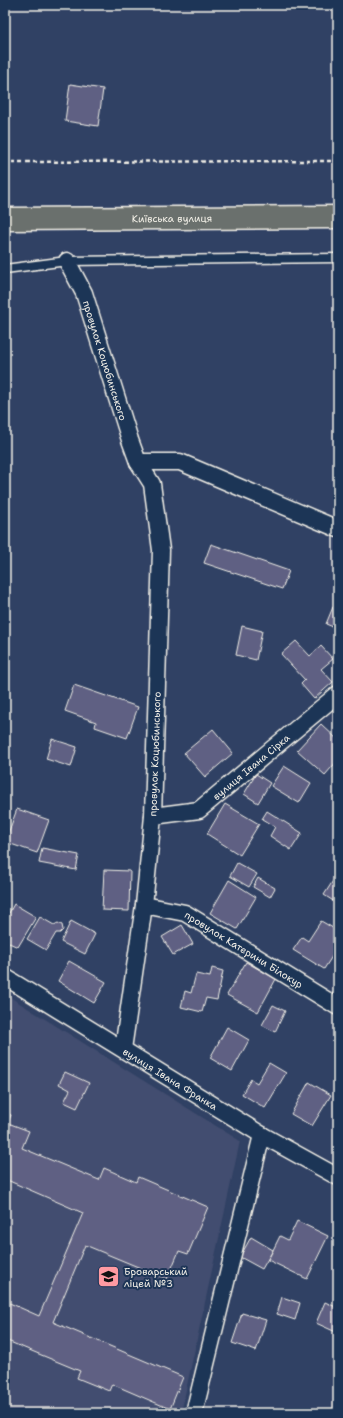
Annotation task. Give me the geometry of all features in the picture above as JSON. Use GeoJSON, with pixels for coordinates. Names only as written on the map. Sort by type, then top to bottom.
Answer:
{"type":"FeatureCollection","features":[{"type":"Feature","properties":{"kind":"main road","name":"Київська вулиця"},"geometry":{"type":"LineString","coordinates":[[5,219],[338,216]]}},
{"type":"Feature","properties":{"kind":"street","name":"провулок Коцюбинського"},"geometry":{"type":"LineString","coordinates":[[67,261],[84,293],[138,462],[152,484],[161,550],[153,816],[144,905],[123,1049]]}},
{"type":"Feature","properties":{"kind":"street"},"geometry":{"type":"LineString","coordinates":[[138,462],[180,462],[338,529]]}},
{"type":"Feature","properties":{"kind":"street","name":"вулиця Івана Сірка"},"geometry":{"type":"LineString","coordinates":[[153,816],[199,810],[338,694]]}},
{"type":"Feature","properties":{"kind":"street","name":"провулок Катерини Білокур"},"geometry":{"type":"LineString","coordinates":[[144,905],[185,913],[338,1007]]}},
{"type":"Feature","properties":{"kind":"street","name":"вулиця Івана Франка"},"geometry":{"type":"LineString","coordinates":[[5,977],[262,1135],[338,1177]]}},
{"type":"Feature","properties":{"kind":"street"},"geometry":{"type":"LineString","coordinates":[[194,1413],[262,1135]]}},
{"type":"Feature","properties":{"kind":"lane"},"geometry":{"type":"LineString","coordinates":[[5,269],[67,261],[338,258]]}},
{"type":"Feature","properties":{"kind":"path"},"geometry":{"type":"LineString","coordinates":[[5,162],[338,162]]}},
{"type":"Feature","properties":{"kind":"shaded area","name":"Броварський ліцей №3"},"geometry":{"type":"Polygon","coordinates":[[[5,994],[240,1141],[181,1413],[5,1413],[5,994]]]}},
{"type":"Feature","properties":{"kind":"building"},"geometry":{"type":"Polygon","coordinates":[[[70,84],[103,89],[98,126],[65,121],[70,84]]]}},
{"type":"Feature","properties":{"kind":"building"},"geometry":{"type":"Polygon","coordinates":[[[5,300],[7,300],[5,335],[5,300]]]}},
{"type":"Feature","properties":{"kind":"building"},"geometry":{"type":"Polygon","coordinates":[[[211,544],[289,571],[282,589],[204,563],[211,544]]]}},
{"type":"Feature","properties":{"kind":"building"},"geometry":{"type":"Polygon","coordinates":[[[333,607],[338,609],[338,629],[326,624],[333,607]]]}},
{"type":"Feature","properties":{"kind":"building"},"geometry":{"type":"Polygon","coordinates":[[[242,626],[262,631],[256,660],[236,655],[242,626]]]}},
{"type":"Feature","properties":{"kind":"building"},"geometry":{"type":"Polygon","coordinates":[[[296,641],[310,656],[321,646],[333,659],[321,669],[333,682],[314,699],[301,684],[305,680],[281,654],[296,641]]]}},
{"type":"Feature","properties":{"kind":"building"},"geometry":{"type":"Polygon","coordinates":[[[74,685],[138,707],[127,738],[95,727],[96,722],[65,711],[74,685]]]}},
{"type":"Feature","properties":{"kind":"building"},"geometry":{"type":"Polygon","coordinates":[[[321,724],[338,740],[338,760],[325,775],[297,750],[321,724]]]}},
{"type":"Feature","properties":{"kind":"building"},"geometry":{"type":"Polygon","coordinates":[[[213,729],[233,753],[205,777],[184,753],[213,729]]]}},
{"type":"Feature","properties":{"kind":"building"},"geometry":{"type":"Polygon","coordinates":[[[52,739],[77,747],[71,767],[46,759],[52,739]]]}},
{"type":"Feature","properties":{"kind":"building"},"geometry":{"type":"Polygon","coordinates":[[[284,766],[311,783],[299,803],[271,786],[284,766]]]}},
{"type":"Feature","properties":{"kind":"building"},"geometry":{"type":"Polygon","coordinates":[[[256,774],[270,783],[258,803],[244,794],[256,774]]]}},
{"type":"Feature","properties":{"kind":"building"},"geometry":{"type":"Polygon","coordinates":[[[225,804],[259,824],[240,855],[207,834],[225,804]]]}},
{"type":"Feature","properties":{"kind":"building"},"geometry":{"type":"Polygon","coordinates":[[[17,809],[49,820],[37,853],[5,842],[17,809]]]}},
{"type":"Feature","properties":{"kind":"building"},"geometry":{"type":"Polygon","coordinates":[[[267,811],[302,833],[291,850],[270,836],[275,827],[262,819],[267,811]]]}},
{"type":"Feature","properties":{"kind":"building"},"geometry":{"type":"Polygon","coordinates":[[[42,848],[79,855],[76,870],[39,863],[42,848]]]}},
{"type":"Feature","properties":{"kind":"building"},"geometry":{"type":"Polygon","coordinates":[[[237,863],[257,874],[249,887],[230,876],[237,863]]]}},
{"type":"Feature","properties":{"kind":"building"},"geometry":{"type":"Polygon","coordinates":[[[104,870],[130,871],[129,911],[102,910],[104,870]]]}},
{"type":"Feature","properties":{"kind":"building"},"geometry":{"type":"Polygon","coordinates":[[[338,873],[338,904],[324,895],[338,873]]]}},
{"type":"Feature","properties":{"kind":"building"},"geometry":{"type":"Polygon","coordinates":[[[258,878],[275,888],[270,897],[253,887],[258,878]]]}},
{"type":"Feature","properties":{"kind":"building"},"geometry":{"type":"Polygon","coordinates":[[[229,880],[256,897],[237,929],[210,913],[229,880]]]}},
{"type":"Feature","properties":{"kind":"building"},"geometry":{"type":"Polygon","coordinates":[[[14,904],[36,917],[18,947],[9,943],[5,949],[5,911],[9,913],[14,904]]]}},
{"type":"Feature","properties":{"kind":"building"},"geometry":{"type":"Polygon","coordinates":[[[40,917],[54,925],[58,923],[62,925],[63,930],[60,933],[56,933],[46,950],[27,939],[40,917]]]}},
{"type":"Feature","properties":{"kind":"building"},"geometry":{"type":"Polygon","coordinates":[[[71,921],[95,934],[85,954],[61,942],[71,921]]]}},
{"type":"Feature","properties":{"kind":"building"},"geometry":{"type":"Polygon","coordinates":[[[321,921],[338,931],[338,947],[324,969],[293,950],[302,937],[308,941],[321,921]]]}},
{"type":"Feature","properties":{"kind":"building"},"geometry":{"type":"Polygon","coordinates":[[[182,925],[193,944],[173,955],[162,937],[182,925]]]}},
{"type":"Feature","properties":{"kind":"building"},"geometry":{"type":"Polygon","coordinates":[[[69,961],[106,982],[94,1003],[58,981],[69,961]]]}},
{"type":"Feature","properties":{"kind":"building"},"geometry":{"type":"Polygon","coordinates":[[[246,962],[276,979],[258,1012],[227,995],[246,962]]]}},
{"type":"Feature","properties":{"kind":"building"},"geometry":{"type":"Polygon","coordinates":[[[212,968],[223,971],[217,1000],[206,998],[202,1012],[181,1007],[185,991],[191,993],[196,974],[210,977],[212,968]]]}},
{"type":"Feature","properties":{"kind":"building"},"geometry":{"type":"Polygon","coordinates":[[[273,1005],[285,1011],[275,1032],[262,1025],[273,1005]]]}},
{"type":"Feature","properties":{"kind":"building"},"geometry":{"type":"Polygon","coordinates":[[[227,1027],[249,1040],[232,1071],[210,1058],[227,1027]]]}},
{"type":"Feature","properties":{"kind":"building"},"geometry":{"type":"Polygon","coordinates":[[[269,1063],[286,1073],[265,1108],[242,1094],[251,1079],[257,1083],[269,1063]]]}},
{"type":"Feature","properties":{"kind":"building"},"geometry":{"type":"Polygon","coordinates":[[[65,1072],[89,1083],[77,1108],[64,1102],[70,1090],[59,1084],[65,1072]]]}},
{"type":"Feature","properties":{"kind":"building"},"geometry":{"type":"Polygon","coordinates":[[[309,1082],[331,1095],[312,1126],[291,1114],[309,1082]]]}},
{"type":"Feature","properties":{"kind":"building"},"geometry":{"type":"Polygon","coordinates":[[[5,1112],[11,1115],[8,1123],[29,1131],[22,1148],[99,1180],[104,1168],[136,1182],[138,1177],[208,1207],[188,1254],[179,1251],[167,1279],[85,1245],[53,1322],[183,1377],[170,1409],[112,1384],[109,1391],[77,1378],[80,1371],[5,1340],[5,1301],[39,1316],[83,1213],[7,1180],[5,1184],[5,1112]]]}},
{"type":"Feature","properties":{"kind":"building"},"geometry":{"type":"Polygon","coordinates":[[[297,1221],[328,1236],[307,1279],[268,1260],[280,1236],[288,1240],[297,1221]]]}},
{"type":"Feature","properties":{"kind":"building"},"geometry":{"type":"Polygon","coordinates":[[[251,1237],[273,1250],[262,1269],[240,1257],[251,1237]]]}},
{"type":"Feature","properties":{"kind":"building"},"geometry":{"type":"Polygon","coordinates":[[[282,1297],[300,1303],[295,1320],[277,1314],[282,1297]]]}},
{"type":"Feature","properties":{"kind":"building"},"geometry":{"type":"Polygon","coordinates":[[[325,1302],[338,1308],[338,1333],[316,1323],[325,1302]]]}},
{"type":"Feature","properties":{"kind":"building"},"geometry":{"type":"Polygon","coordinates":[[[242,1313],[266,1320],[256,1351],[232,1343],[242,1313]]]}},
{"type":"Feature","properties":{"kind":"place","name":"Броварський ліцей №3"},"geometry":{"type":"Point","coordinates":[108,1277]}}]}
